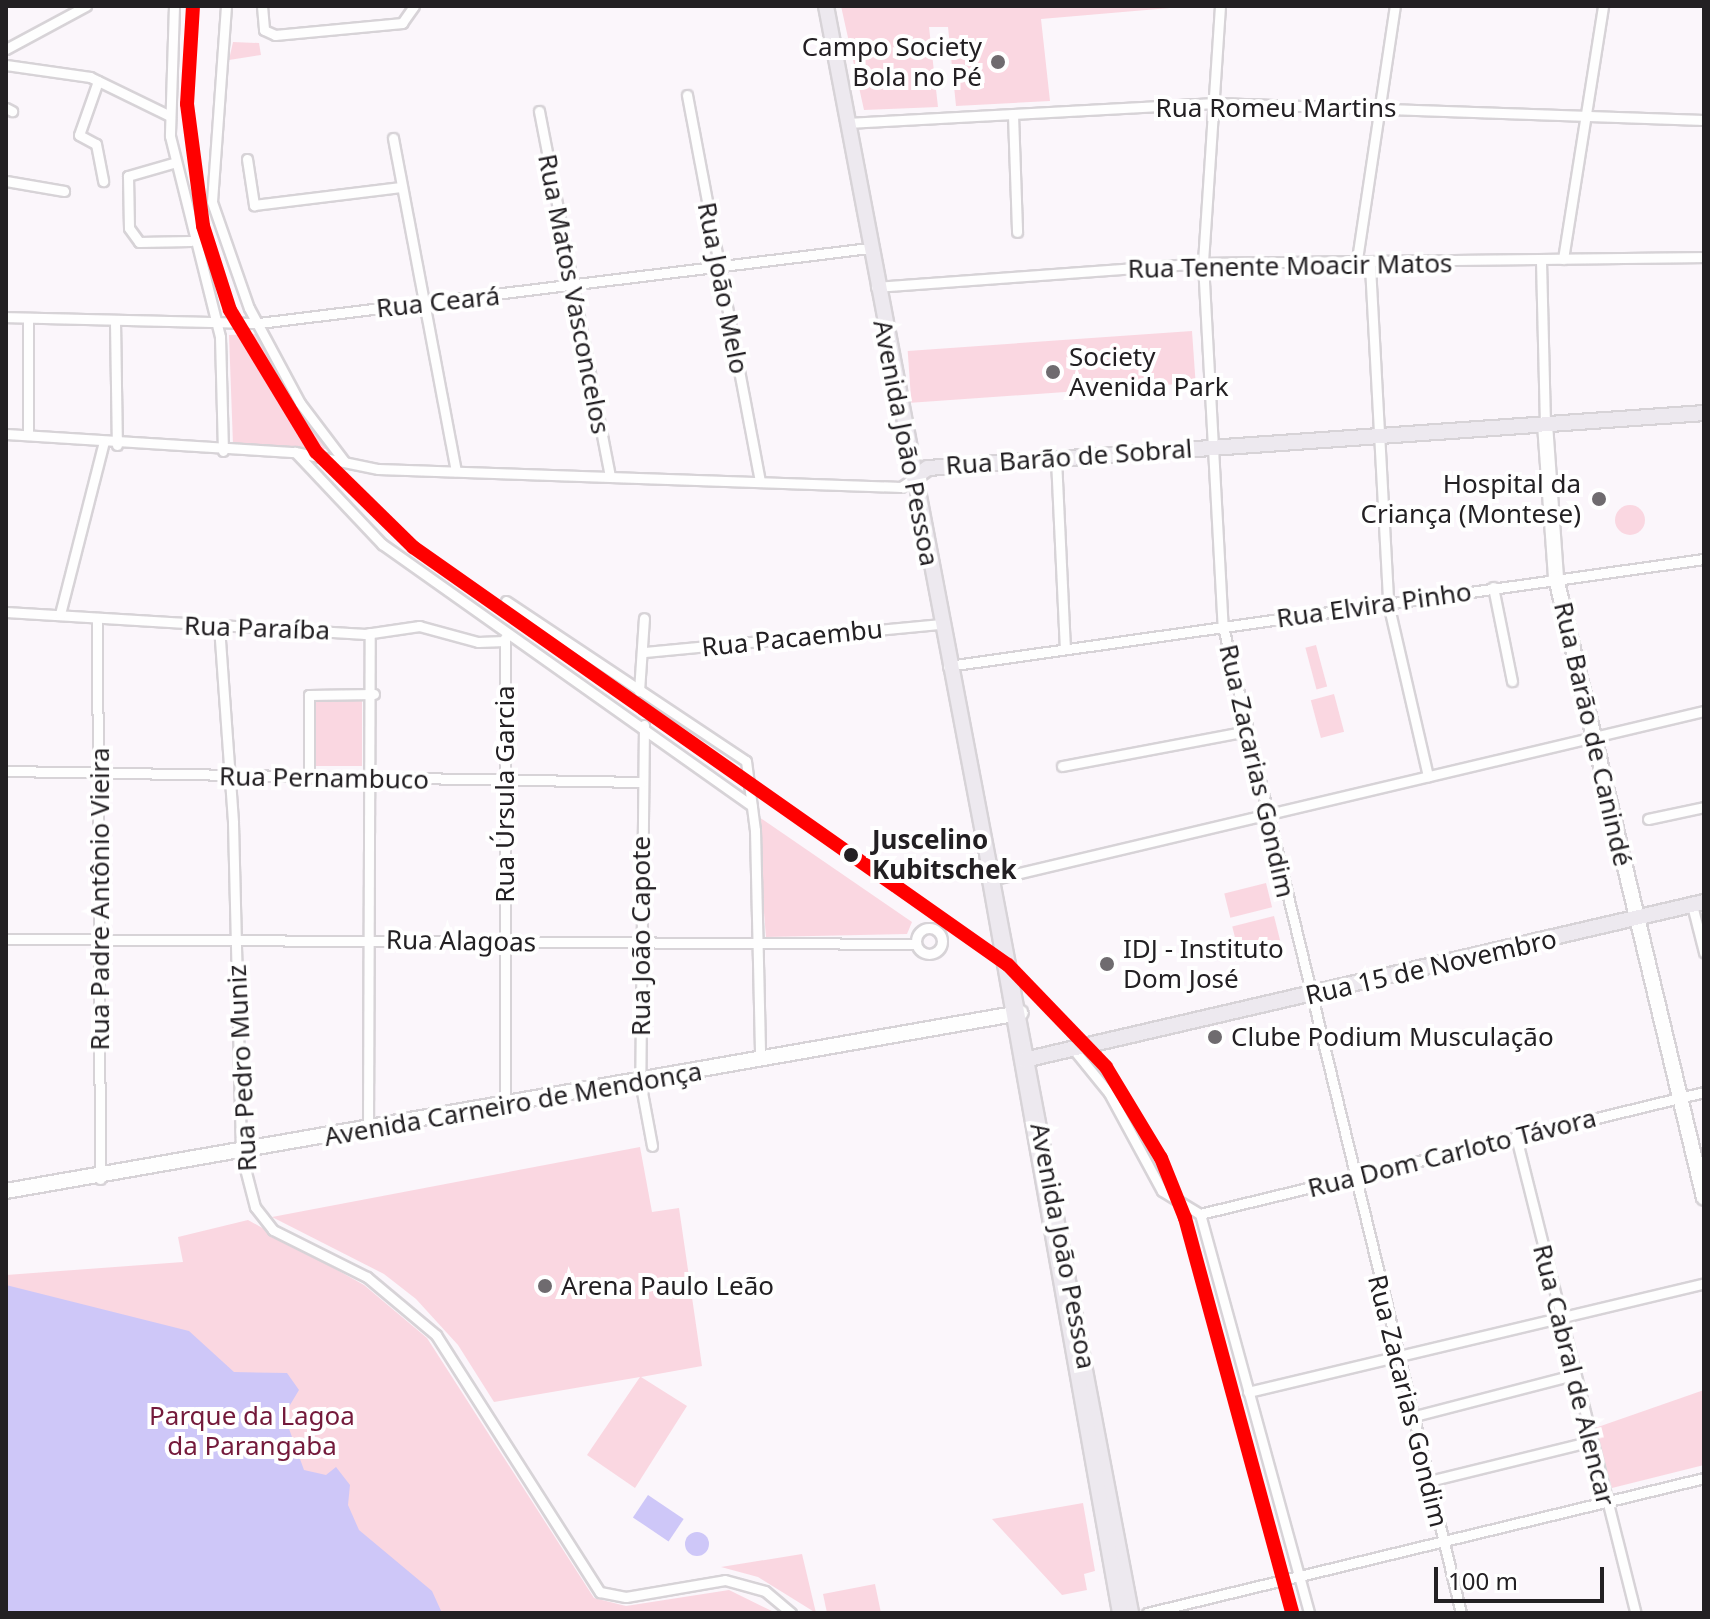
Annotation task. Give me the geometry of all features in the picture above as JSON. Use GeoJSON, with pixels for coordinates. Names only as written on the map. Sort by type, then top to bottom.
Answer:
{"type":"FeatureCollection","features":[{"type":"Feature","properties":{"kind":"main road","name":"Avenida João Pessoa"},"geometry":{"type":"LineString","coordinates":[[826,6],[876,287],[1131,1613]]}},
{"type":"Feature","properties":{"kind":"main road","name":"Rua Barão de Sobral"},"geometry":{"type":"LineString","coordinates":[[914,478],[928,468],[1704,413]]}},
{"type":"Feature","properties":{"kind":"main road","name":"Rua Barão de Canindé"},"geometry":{"type":"LineString","coordinates":[[1545,424],[1556,578],[1704,1198]]}},
{"type":"Feature","properties":{"kind":"main road","name":"Rua 15 de Novembro"},"geometry":{"type":"LineString","coordinates":[[1023,1060],[1311,996],[1698,904]]}},
{"type":"Feature","properties":{"kind":"main road","name":"Avenida Carneiro de Mendonça"},"geometry":{"type":"LineString","coordinates":[[6,1191],[100,1179],[505,1102],[1014,1014]]}},
{"type":"Feature","properties":{"kind":"main road","name":"Avenida João Pessoa"},"geometry":{"type":"LineString","coordinates":[[1023,1060],[1120,1613]]}},
{"type":"Feature","properties":{"kind":"street"},"geometry":{"type":"LineString","coordinates":[[6,49],[86,6]]}},
{"type":"Feature","properties":{"kind":"street"},"geometry":{"type":"LineString","coordinates":[[174,6],[168,115],[173,163],[191,241],[217,320],[223,451]]}},
{"type":"Feature","properties":{"kind":"street"},"geometry":{"type":"LineString","coordinates":[[226,6],[217,57],[221,136],[210,185],[259,323],[300,403],[345,461]]}},
{"type":"Feature","properties":{"kind":"street"},"geometry":{"type":"LineString","coordinates":[[262,6],[264,30],[275,35],[402,23],[414,6]]}},
{"type":"Feature","properties":{"kind":"street","name":"Rua Zacarias Gondim"},"geometry":{"type":"LineString","coordinates":[[1220,6],[1203,263],[1210,447],[1223,627],[1396,1356],[1461,1613]]}},
{"type":"Feature","properties":{"kind":"street"},"geometry":{"type":"LineString","coordinates":[[1356,266],[1395,6]]}},
{"type":"Feature","properties":{"kind":"street"},"geometry":{"type":"LineString","coordinates":[[1563,259],[1603,6]]}},
{"type":"Feature","properties":{"kind":"street"},"geometry":{"type":"LineString","coordinates":[[6,65],[98,81],[144,109],[168,115]]}},
{"type":"Feature","properties":{"kind":"street"},"geometry":{"type":"LineString","coordinates":[[98,81],[79,135],[96,144],[103,181]]}},
{"type":"Feature","properties":{"kind":"street","name":"Rua João Melo"},"geometry":{"type":"LineString","coordinates":[[687,95],[760,481]]}},
{"type":"Feature","properties":{"kind":"street","name":"Rua Romeu Martins"},"geometry":{"type":"LineString","coordinates":[[847,123],[1215,103],[1704,120]]}},
{"type":"Feature","properties":{"kind":"street","name":"Rua Matos Vasconcelos"},"geometry":{"type":"LineString","coordinates":[[539,111],[610,476]]}},
{"type":"Feature","properties":{"kind":"street"},"geometry":{"type":"LineString","coordinates":[[1013,115],[1017,232]]}},
{"type":"Feature","properties":{"kind":"street"},"geometry":{"type":"LineString","coordinates":[[393,138],[456,471]]}},
{"type":"Feature","properties":{"kind":"street"},"geometry":{"type":"LineString","coordinates":[[247,159],[254,205],[401,187]]}},
{"type":"Feature","properties":{"kind":"street"},"geometry":{"type":"LineString","coordinates":[[173,163],[128,176],[134,239],[191,241]]}},
{"type":"Feature","properties":{"kind":"street"},"geometry":{"type":"LineString","coordinates":[[6,181],[64,191]]}},
{"type":"Feature","properties":{"kind":"street","name":"Rua Ceará"},"geometry":{"type":"LineString","coordinates":[[6,317],[115,322],[217,320],[259,323],[571,288],[869,248]]}},
{"type":"Feature","properties":{"kind":"street","name":"Rua Tenente Moacir Matos"},"geometry":{"type":"LineString","coordinates":[[876,287],[1203,263],[1370,266],[1704,257]]}},
{"type":"Feature","properties":{"kind":"street","name":"Rua Barão de Canindé"},"geometry":{"type":"LineString","coordinates":[[1541,261],[1545,424]]}},
{"type":"Feature","properties":{"kind":"street"},"geometry":{"type":"LineString","coordinates":[[1370,266],[1388,603],[1428,776]]}},
{"type":"Feature","properties":{"kind":"street"},"geometry":{"type":"LineString","coordinates":[[28,318],[28,433]]}},
{"type":"Feature","properties":{"kind":"street"},"geometry":{"type":"LineString","coordinates":[[115,322],[117,445]]}},
{"type":"Feature","properties":{"kind":"street","name":"Rua Barão de Sobral"},"geometry":{"type":"LineString","coordinates":[[6,434],[28,433],[117,445],[295,452],[345,461],[456,471],[901,487],[914,478]]}},
{"type":"Feature","properties":{"kind":"street"},"geometry":{"type":"LineString","coordinates":[[60,614],[104,442]]}},
{"type":"Feature","properties":{"kind":"street"},"geometry":{"type":"LineString","coordinates":[[295,452],[382,544],[505,636],[644,725],[752,806]]}},
{"type":"Feature","properties":{"kind":"street"},"geometry":{"type":"LineString","coordinates":[[1056,459],[1065,649]]}},
{"type":"Feature","properties":{"kind":"street","name":"Rua Elvira Pinho"},"geometry":{"type":"LineString","coordinates":[[948,666],[1704,559]]}},
{"type":"Feature","properties":{"kind":"street"},"geometry":{"type":"LineString","coordinates":[[1493,587],[1512,681]]}},
{"type":"Feature","properties":{"kind":"street"},"geometry":{"type":"LineString","coordinates":[[506,601],[746,761],[752,806],[760,1059]]}},
{"type":"Feature","properties":{"kind":"street","name":"Rua Paraíba"},"geometry":{"type":"LineString","coordinates":[[6,612],[370,633],[419,626],[478,642],[505,636]]}},
{"type":"Feature","properties":{"kind":"street"},"geometry":{"type":"LineString","coordinates":[[639,691],[644,618]]}},
{"type":"Feature","properties":{"kind":"street","name":"Rua Padre Antônio Vieira"},"geometry":{"type":"LineString","coordinates":[[97,619],[100,1179]]}},
{"type":"Feature","properties":{"kind":"street","name":"Rua Pacaembu"},"geometry":{"type":"LineString","coordinates":[[644,652],[940,624]]}},
{"type":"Feature","properties":{"kind":"street","name":"Rua Pedro Muniz"},"geometry":{"type":"LineString","coordinates":[[219,626],[231,777],[241,1153],[255,1207],[273,1230],[367,1277],[436,1335],[600,1592],[626,1597],[725,1580],[765,1591],[791,1613]]}},
{"type":"Feature","properties":{"kind":"street"},"geometry":{"type":"LineString","coordinates":[[368,1130],[370,778],[374,694],[370,633]]}},
{"type":"Feature","properties":{"kind":"street","name":"Rua Úrsula Garcia"},"geometry":{"type":"LineString","coordinates":[[505,636],[505,1102]]}},
{"type":"Feature","properties":{"kind":"street"},"geometry":{"type":"LineString","coordinates":[[309,778],[309,695],[374,694]]}},
{"type":"Feature","properties":{"kind":"street"},"geometry":{"type":"LineString","coordinates":[[990,880],[1704,711]]}},
{"type":"Feature","properties":{"kind":"street","name":"Rua João Capote"},"geometry":{"type":"LineString","coordinates":[[644,725],[639,943],[640,1081],[652,1146]]}},
{"type":"Feature","properties":{"kind":"street"},"geometry":{"type":"LineString","coordinates":[[1062,766],[1248,731]]}},
{"type":"Feature","properties":{"kind":"street","name":"Rua Pernambuco"},"geometry":{"type":"LineString","coordinates":[[6,771],[642,782]]}},
{"type":"Feature","properties":{"kind":"street"},"geometry":{"type":"LineString","coordinates":[[1648,819],[1704,807]]}},
{"type":"Feature","properties":{"kind":"street"},"geometry":{"type":"LineString","coordinates":[[1698,904],[1704,952]]}},
{"type":"Feature","properties":{"kind":"street","name":"Rua Alagoas"},"geometry":{"type":"LineString","coordinates":[[6,939],[758,946],[916,944]]}},
{"type":"Feature","properties":{"kind":"street"},"geometry":{"type":"LineString","coordinates":[[1074,1050],[1109,1093],[1162,1191],[1200,1214],[1309,1613]]}},
{"type":"Feature","properties":{"kind":"street","name":"Rua Dom Carloto Távora"},"geometry":{"type":"LineString","coordinates":[[1200,1214],[1704,1092]]}},
{"type":"Feature","properties":{"kind":"street","name":"Rua Cabral de Alencar"},"geometry":{"type":"LineString","coordinates":[[1516,1137],[1588,1442],[1636,1613]]}},
{"type":"Feature","properties":{"kind":"street"},"geometry":{"type":"LineString","coordinates":[[1248,1392],[1704,1283]]}},
{"type":"Feature","properties":{"kind":"street"},"geometry":{"type":"LineString","coordinates":[[1411,1417],[1573,1375]]}},
{"type":"Feature","properties":{"kind":"street"},"geometry":{"type":"LineString","coordinates":[[1429,1481],[1588,1442]]}},
{"type":"Feature","properties":{"kind":"street"},"geometry":{"type":"LineString","coordinates":[[1147,1613],[1704,1478]]}},
{"type":"Feature","properties":{"kind":"green space"},"geometry":{"type":"Polygon","coordinates":[[[841,6],[1193,6],[1041,19],[1050,101],[956,106],[948,27],[929,27],[938,107],[864,110],[841,6]]]}},
{"type":"Feature","properties":{"kind":"green space"},"geometry":{"type":"Polygon","coordinates":[[[233,42],[259,43],[261,55],[229,60],[233,42]]]}},
{"type":"Feature","properties":{"kind":"green space","name":"Society Avenida Park"},"geometry":{"type":"Polygon","coordinates":[[[1192,331],[1196,383],[911,403],[908,351],[1192,331]]]}},
{"type":"Feature","properties":{"kind":"green space"},"geometry":{"type":"Polygon","coordinates":[[[259,334],[304,417],[327,449],[233,445],[229,335],[259,334]]]}},
{"type":"Feature","properties":{"kind":"green space"},"geometry":{"type":"Polygon","coordinates":[[[1630,505],[1641,509],[1645,520],[1641,531],[1630,535],[1619,531],[1615,520],[1619,509],[1630,505]]]}},
{"type":"Feature","properties":{"kind":"green space"},"geometry":{"type":"Polygon","coordinates":[[[1316,645],[1327,687],[1317,689],[1305,648],[1316,645]]]}},
{"type":"Feature","properties":{"kind":"green space"},"geometry":{"type":"Polygon","coordinates":[[[1334,694],[1344,732],[1321,738],[1311,700],[1334,694]]]}},
{"type":"Feature","properties":{"kind":"green space"},"geometry":{"type":"Polygon","coordinates":[[[314,697],[362,697],[362,766],[314,766],[314,697]]]}},
{"type":"Feature","properties":{"kind":"green space"},"geometry":{"type":"Polygon","coordinates":[[[756,815],[912,922],[907,934],[766,937],[756,815]]]}},
{"type":"Feature","properties":{"kind":"green space"},"geometry":{"type":"Polygon","coordinates":[[[1266,883],[1272,907],[1230,918],[1224,893],[1266,883]]]}},
{"type":"Feature","properties":{"kind":"green space"},"geometry":{"type":"Polygon","coordinates":[[[1274,916],[1280,940],[1238,951],[1232,926],[1274,916]]]}},
{"type":"Feature","properties":{"kind":"green space","name":"Arena Paulo Leão"},"geometry":{"type":"Polygon","coordinates":[[[640,1147],[652,1212],[679,1208],[702,1366],[641,1377],[687,1406],[635,1488],[587,1455],[640,1377],[494,1402],[458,1345],[416,1299],[384,1274],[272,1217],[640,1147]]]}},
{"type":"Feature","properties":{"kind":"green space","name":"Parque da Lagoa da Parangaba"},"geometry":{"type":"Polygon","coordinates":[[[248,1220],[364,1285],[427,1338],[594,1598],[626,1606],[729,1590],[776,1613],[6,1613],[6,1275],[183,1262],[178,1237],[248,1220]]]}},
{"type":"Feature","properties":{"kind":"green space"},"geometry":{"type":"Polygon","coordinates":[[[1704,1390],[1704,1465],[1612,1488],[1595,1428],[1704,1390]]]}},
{"type":"Feature","properties":{"kind":"green space"},"geometry":{"type":"Polygon","coordinates":[[[1083,1503],[1095,1571],[1084,1574],[1087,1590],[1062,1595],[992,1519],[1083,1503]]]}},
{"type":"Feature","properties":{"kind":"green space"},"geometry":{"type":"Polygon","coordinates":[[[802,1554],[816,1613],[758,1577],[721,1567],[802,1554]]]}},
{"type":"Feature","properties":{"kind":"green space"},"geometry":{"type":"Polygon","coordinates":[[[875,1584],[881,1613],[827,1613],[823,1594],[875,1584]]]}},
{"type":"Feature","properties":{"kind":"shaded area"},"geometry":{"type":"Polygon","coordinates":[[[6,1285],[189,1331],[234,1372],[287,1373],[299,1390],[284,1415],[304,1470],[326,1475],[336,1467],[350,1485],[348,1505],[359,1530],[432,1591],[442,1613],[6,1613],[6,1285]]]}},
{"type":"Feature","properties":{"kind":"shaded area"},"geometry":{"type":"Polygon","coordinates":[[[648,1495],[684,1519],[669,1541],[633,1517],[648,1495]]]}},
{"type":"Feature","properties":{"kind":"shaded area"},"geometry":{"type":"Polygon","coordinates":[[[697,1532],[708,1539],[709,1544],[702,1555],[697,1556],[686,1549],[685,1544],[692,1533],[697,1532]]]}},
{"type":"Feature","properties":{"kind":"transit line"},"geometry":{"type":"LineString","coordinates":[[193,6],[187,104],[203,226],[230,310],[316,452],[413,547],[1008,965],[1106,1067],[1161,1158],[1185,1218],[1292,1613]]}},
{"type":"Feature","properties":{"kind":"place","name":"Campo Society Bola no Pé"},"geometry":{"type":"Point","coordinates":[998,62]}},
{"type":"Feature","properties":{"kind":"place","name":"Society Avenida Park"},"geometry":{"type":"Point","coordinates":[1053,372]}},
{"type":"Feature","properties":{"kind":"place","name":"Hospital da Criança (Montese)"},"geometry":{"type":"Point","coordinates":[1599,499]}},
{"type":"Feature","properties":{"kind":"place","name":"Juscelino Kubitschek"},"geometry":{"type":"Point","coordinates":[851,855]}},
{"type":"Feature","properties":{"kind":"place","name":"IDJ - Instituto Dom José"},"geometry":{"type":"Point","coordinates":[1107,964]}},
{"type":"Feature","properties":{"kind":"place","name":"Clube Podium Musculação"},"geometry":{"type":"Point","coordinates":[1215,1037]}},
{"type":"Feature","properties":{"kind":"place","name":"Arena Paulo Leão"},"geometry":{"type":"Point","coordinates":[545,1286]}}]}
